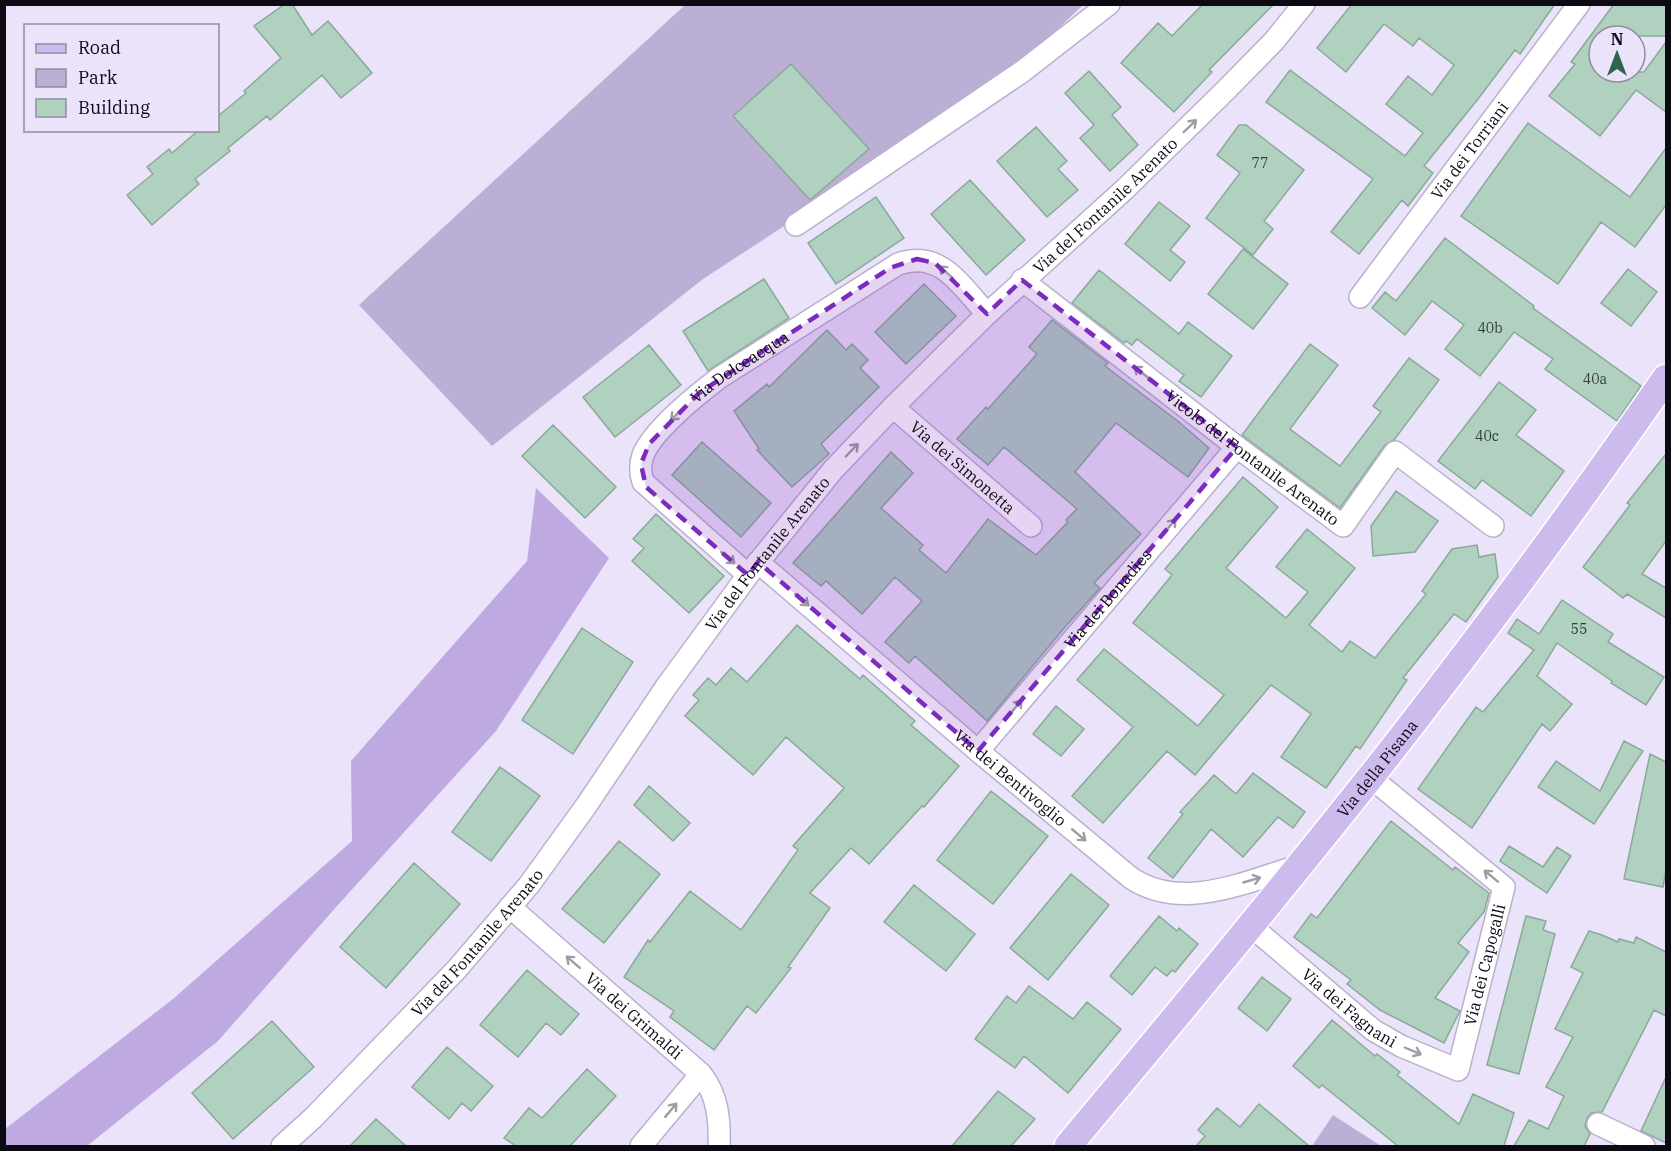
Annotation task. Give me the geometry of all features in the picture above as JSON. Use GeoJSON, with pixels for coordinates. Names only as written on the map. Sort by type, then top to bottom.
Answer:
{"type":"FeatureCollection","features":[{"type":"Feature","properties":{"kind":"main road","name":"Via della Pisana"},"geometry":{"type":"LineString","coordinates":[[1068,1146],[1251,926],[1370,777],[1543,549],[1666,378]]}},
{"type":"Feature","properties":{"kind":"street"},"geometry":{"type":"LineString","coordinates":[[796,225],[1023,71],[1109,4]]}},
{"type":"Feature","properties":{"kind":"street","name":"Via del Fontanile Arenato"},"geometry":{"type":"LineString","coordinates":[[282,1146],[313,1118],[449,977],[529,885],[586,806],[666,687],[753,568],[828,476],[893,407],[987,314],[1177,139],[1274,41],[1304,4]]}},
{"type":"Feature","properties":{"kind":"street","name":"Via dei Torriani"},"geometry":{"type":"LineString","coordinates":[[1360,297],[1579,4]]}},
{"type":"Feature","properties":{"kind":"street","name":"Via Dolceacqua"},"geometry":{"type":"LineString","coordinates":[[753,568],[643,482],[640,470],[642,457],[658,433],[699,393],[719,378],[898,264],[917,259],[936,263],[951,275],[987,314]]}},
{"type":"Feature","properties":{"kind":"street","name":"Vicolo del Fontanile Arenato"},"geometry":{"type":"LineString","coordinates":[[1023,280],[1237,447],[1343,526],[1395,452],[1493,526]]}},
{"type":"Feature","properties":{"kind":"street","name":"Via dei Simonetta"},"geometry":{"type":"LineString","coordinates":[[893,407],[1030,526]]}},
{"type":"Feature","properties":{"kind":"street","name":"Via dei Bonadies"},"geometry":{"type":"LineString","coordinates":[[978,751],[1237,447]]}},
{"type":"Feature","properties":{"kind":"street","name":"Via dei Bentivoglio"},"geometry":{"type":"LineString","coordinates":[[753,568],[1131,878],[1151,889],[1162,893],[1206,892],[1298,866]]}},
{"type":"Feature","properties":{"kind":"street","name":"Via dei Capogalli"},"geometry":{"type":"LineString","coordinates":[[1370,777],[1504,887],[1458,1070]]}},
{"type":"Feature","properties":{"kind":"street","name":"Via dei Grimaldi"},"geometry":{"type":"LineString","coordinates":[[510,907],[701,1074],[714,1095],[719,1122],[718,1146]]}},
{"type":"Feature","properties":{"kind":"street","name":"Via dei Fagnani"},"geometry":{"type":"LineString","coordinates":[[1251,926],[1373,1030],[1401,1046],[1458,1070]]}},
{"type":"Feature","properties":{"kind":"street"},"geometry":{"type":"LineString","coordinates":[[641,1146],[701,1074]]}},
{"type":"Feature","properties":{"kind":"street"},"geometry":{"type":"LineString","coordinates":[[1598,1124],[1644,1146]]}},
{"type":"Feature","properties":{"kind":"highlighted area"},"geometry":{"type":"Polygon","coordinates":[[[917,259],[935,263],[987,314],[1022,280],[1237,447],[978,751],[758,562],[748,575],[646,487],[641,464],[649,444],[699,393],[890,268],[917,259]]]}},
{"type":"Feature","properties":{"kind":"green space"},"geometry":{"type":"Polygon","coordinates":[[[685,5],[1083,5],[1003,81],[703,279],[492,446],[359,305],[685,5]]]}},
{"type":"Feature","properties":{"kind":"green space"},"geometry":{"type":"Polygon","coordinates":[[[1333,1115],[1381,1146],[1312,1146],[1333,1115]]]}},
{"type":"Feature","properties":{"kind":"shaded area"},"geometry":{"type":"Polygon","coordinates":[[[536,488],[609,558],[496,731],[218,1041],[87,1146],[5,1146],[5,1129],[173,999],[352,841],[351,761],[527,561],[536,488]]]}},
{"type":"Feature","properties":{"kind":"building"},"geometry":{"type":"Polygon","coordinates":[[[285,4],[292,4],[312,35],[328,21],[372,73],[341,98],[322,75],[270,120],[267,116],[228,148],[230,151],[195,179],[199,184],[152,225],[127,195],[153,174],[147,167],[169,149],[172,153],[197,132],[219,132],[219,115],[246,93],[244,91],[281,58],[254,26],[285,4]]]}},
{"type":"Feature","properties":{"kind":"building"},"geometry":{"type":"Polygon","coordinates":[[[1203,4],[1274,4],[1209,70],[1212,72],[1174,112],[1121,63],[1158,23],[1172,36],[1203,4]]]}},
{"type":"Feature","properties":{"kind":"building"},"geometry":{"type":"Polygon","coordinates":[[[1352,4],[1555,4],[1520,54],[1515,50],[1424,166],[1433,173],[1408,206],[1402,200],[1359,254],[1331,232],[1373,179],[1266,102],[1290,70],[1405,156],[1423,133],[1386,104],[1408,76],[1432,95],[1454,65],[1419,38],[1413,46],[1384,24],[1346,72],[1317,48],[1352,4]]]}},
{"type":"Feature","properties":{"kind":"building"},"geometry":{"type":"Polygon","coordinates":[[[1614,4],[1666,4],[1666,36],[1647,36],[1647,24],[1599,24],[1614,4]]]}},
{"type":"Feature","properties":{"kind":"building"},"geometry":{"type":"Polygon","coordinates":[[[1587,40],[1587,84],[1647,84],[1647,68],[1666,42],[1666,112],[1636,90],[1600,136],[1549,96],[1575,64],[1571,62],[1587,40]]]}},
{"type":"Feature","properties":{"kind":"building"},"geometry":{"type":"Polygon","coordinates":[[[791,64],[869,149],[810,200],[733,116],[791,64]]]}},
{"type":"Feature","properties":{"kind":"building"},"geometry":{"type":"Polygon","coordinates":[[[1089,71],[1121,107],[1112,115],[1138,145],[1110,171],[1080,138],[1094,125],[1065,93],[1089,71]]]}},
{"type":"Feature","properties":{"kind":"building"},"geometry":{"type":"Polygon","coordinates":[[[1528,123],[1630,197],[1666,148],[1666,205],[1635,247],[1601,222],[1558,284],[1461,216],[1528,123]]]}},
{"type":"Feature","properties":{"kind":"building"},"geometry":{"type":"Polygon","coordinates":[[[1239,125],[1246,125],[1304,170],[1264,221],[1273,229],[1253,255],[1206,218],[1240,173],[1217,155],[1239,125]]]}},
{"type":"Feature","properties":{"kind":"building"},"geometry":{"type":"Polygon","coordinates":[[[1036,127],[1067,161],[1058,169],[1078,190],[1047,217],[997,161],[1036,127]]]}},
{"type":"Feature","properties":{"kind":"building"},"geometry":{"type":"Polygon","coordinates":[[[970,180],[1025,240],[986,275],[931,214],[970,180]]]}},
{"type":"Feature","properties":{"kind":"building"},"geometry":{"type":"Polygon","coordinates":[[[876,197],[904,238],[836,284],[808,243],[876,197]]]}},
{"type":"Feature","properties":{"kind":"building"},"geometry":{"type":"Polygon","coordinates":[[[1159,202],[1190,226],[1170,250],[1185,262],[1170,281],[1125,244],[1159,202]]]}},
{"type":"Feature","properties":{"kind":"building"},"geometry":{"type":"Polygon","coordinates":[[[1445,238],[1534,306],[1533,308],[1641,386],[1617,421],[1545,369],[1553,359],[1514,332],[1480,376],[1445,349],[1464,325],[1432,301],[1405,335],[1372,308],[1385,292],[1396,301],[1445,238]]]}},
{"type":"Feature","properties":{"kind":"building"},"geometry":{"type":"Polygon","coordinates":[[[1243,249],[1288,284],[1253,329],[1208,294],[1243,249]]]}},
{"type":"Feature","properties":{"kind":"building"},"geometry":{"type":"Polygon","coordinates":[[[1628,269],[1657,292],[1631,326],[1601,303],[1628,269]]]}},
{"type":"Feature","properties":{"kind":"building"},"geometry":{"type":"Polygon","coordinates":[[[1099,270],[1179,334],[1188,322],[1232,356],[1201,397],[1179,381],[1184,375],[1137,339],[1132,345],[1126,341],[1124,343],[1072,303],[1099,270]]]}},
{"type":"Feature","properties":{"kind":"building"},"geometry":{"type":"Polygon","coordinates":[[[764,279],[789,318],[708,371],[683,331],[764,279]]]}},
{"type":"Feature","properties":{"kind":"building"},"geometry":{"type":"Polygon","coordinates":[[[924,284],[956,316],[906,364],[875,332],[924,284]]]}},
{"type":"Feature","properties":{"kind":"building"},"geometry":{"type":"Polygon","coordinates":[[[1052,320],[1108,363],[1105,366],[1179,422],[1209,448],[1188,477],[1116,423],[1075,472],[1141,534],[1094,583],[1100,588],[987,721],[915,656],[909,663],[885,642],[922,601],[895,577],[862,614],[826,581],[821,586],[793,563],[891,452],[913,473],[881,508],[923,545],[919,550],[946,573],[988,519],[1036,555],[1068,522],[1066,520],[1077,509],[1004,447],[988,465],[957,439],[986,407],[988,409],[1037,354],[1029,347],[1052,320]]]}},
{"type":"Feature","properties":{"kind":"building"},"geometry":{"type":"Polygon","coordinates":[[[827,330],[846,350],[852,344],[868,360],[860,368],[879,387],[821,444],[829,454],[792,487],[757,450],[759,449],[734,411],[767,384],[769,387],[827,330]]]}},
{"type":"Feature","properties":{"kind":"building"},"geometry":{"type":"Polygon","coordinates":[[[1310,344],[1338,365],[1290,429],[1340,466],[1381,412],[1373,406],[1409,358],[1439,380],[1394,440],[1385,445],[1340,508],[1242,435],[1310,344]]]}},
{"type":"Feature","properties":{"kind":"building"},"geometry":{"type":"Polygon","coordinates":[[[649,345],[681,385],[615,437],[583,397],[649,345]]]}},
{"type":"Feature","properties":{"kind":"building"},"geometry":{"type":"Polygon","coordinates":[[[1499,382],[1536,410],[1516,435],[1564,471],[1531,516],[1482,480],[1475,489],[1438,461],[1499,382]]]}},
{"type":"Feature","properties":{"kind":"building"},"geometry":{"type":"Polygon","coordinates":[[[553,425],[616,487],[585,518],[522,456],[553,425]]]}},
{"type":"Feature","properties":{"kind":"building"},"geometry":{"type":"Polygon","coordinates":[[[702,442],[771,503],[741,537],[672,475],[702,442]]]}},
{"type":"Feature","properties":{"kind":"building"},"geometry":{"type":"Polygon","coordinates":[[[1666,454],[1666,541],[1642,574],[1666,588],[1666,618],[1627,594],[1623,598],[1583,567],[1630,505],[1627,503],[1666,454]]]}},
{"type":"Feature","properties":{"kind":"building"},"geometry":{"type":"Polygon","coordinates":[[[1243,477],[1278,507],[1226,568],[1286,618],[1308,592],[1276,567],[1307,529],[1355,568],[1309,625],[1342,652],[1350,641],[1375,658],[1426,594],[1422,591],[1452,549],[1477,545],[1479,557],[1495,554],[1498,577],[1466,622],[1454,614],[1403,678],[1407,680],[1360,749],[1356,746],[1326,788],[1281,757],[1311,714],[1271,685],[1195,775],[1167,751],[1103,823],[1072,796],[1133,727],[1077,680],[1104,649],[1198,726],[1224,695],[1133,623],[1172,575],[1165,569],[1243,477]]]}},
{"type":"Feature","properties":{"kind":"building"},"geometry":{"type":"Polygon","coordinates":[[[1396,491],[1438,521],[1415,552],[1373,556],[1371,526],[1396,491]]]}},
{"type":"Feature","properties":{"kind":"building"},"geometry":{"type":"Polygon","coordinates":[[[656,514],[724,576],[689,613],[632,561],[644,548],[633,539],[656,514]]]}},
{"type":"Feature","properties":{"kind":"building"},"geometry":{"type":"Polygon","coordinates":[[[1562,600],[1613,634],[1608,642],[1664,677],[1646,705],[1611,683],[1612,681],[1557,643],[1537,676],[1572,704],[1550,731],[1542,724],[1472,828],[1418,789],[1476,707],[1483,712],[1534,650],[1508,633],[1517,619],[1539,634],[1562,600]]]}},
{"type":"Feature","properties":{"kind":"building"},"geometry":{"type":"Polygon","coordinates":[[[797,625],[860,679],[863,675],[915,721],[911,725],[959,766],[924,807],[922,806],[869,864],[851,848],[810,893],[830,908],[788,967],[791,968],[756,1013],[747,1006],[714,1050],[670,1017],[674,1011],[624,977],[648,940],[650,942],[690,891],[741,930],[798,850],[793,846],[844,788],[786,737],[753,775],[685,716],[699,700],[693,695],[708,678],[716,685],[731,668],[747,682],[797,625]]]}},
{"type":"Feature","properties":{"kind":"building"},"geometry":{"type":"Polygon","coordinates":[[[582,628],[633,662],[573,754],[522,720],[582,628]]]}},
{"type":"Feature","properties":{"kind":"building"},"geometry":{"type":"Polygon","coordinates":[[[1056,706],[1084,729],[1061,756],[1033,734],[1056,706]]]}},
{"type":"Feature","properties":{"kind":"building"},"geometry":{"type":"Polygon","coordinates":[[[1624,741],[1643,751],[1594,824],[1538,787],[1556,761],[1600,791],[1624,741]]]}},
{"type":"Feature","properties":{"kind":"building"},"geometry":{"type":"Polygon","coordinates":[[[1650,754],[1666,762],[1666,870],[1663,887],[1624,879],[1650,754]]]}},
{"type":"Feature","properties":{"kind":"building"},"geometry":{"type":"Polygon","coordinates":[[[500,767],[540,796],[491,861],[452,832],[500,767]]]}},
{"type":"Feature","properties":{"kind":"building"},"geometry":{"type":"Polygon","coordinates":[[[1253,773],[1305,812],[1293,828],[1278,817],[1243,857],[1211,829],[1173,878],[1148,858],[1183,814],[1180,812],[1214,775],[1236,794],[1253,773]]]}},
{"type":"Feature","properties":{"kind":"building"},"geometry":{"type":"Polygon","coordinates":[[[649,786],[690,823],[673,841],[634,805],[649,786]]]}},
{"type":"Feature","properties":{"kind":"building"},"geometry":{"type":"Polygon","coordinates":[[[991,791],[1048,836],[993,904],[937,860],[991,791]]]}},
{"type":"Feature","properties":{"kind":"building"},"geometry":{"type":"Polygon","coordinates":[[[1391,821],[1453,870],[1455,867],[1489,893],[1484,912],[1458,943],[1469,952],[1435,998],[1460,1011],[1444,1043],[1380,1010],[1347,984],[1351,980],[1294,937],[1311,914],[1317,918],[1391,821]]]}},
{"type":"Feature","properties":{"kind":"building"},"geometry":{"type":"Polygon","coordinates":[[[619,841],[660,874],[604,943],[562,909],[619,841]]]}},
{"type":"Feature","properties":{"kind":"building"},"geometry":{"type":"Polygon","coordinates":[[[1509,846],[1543,867],[1557,847],[1571,856],[1547,893],[1500,861],[1509,846]]]}},
{"type":"Feature","properties":{"kind":"building"},"geometry":{"type":"Polygon","coordinates":[[[414,863],[460,904],[386,988],[340,947],[414,863]]]}},
{"type":"Feature","properties":{"kind":"building"},"geometry":{"type":"Polygon","coordinates":[[[1071,874],[1109,905],[1048,980],[1010,948],[1071,874]]]}},
{"type":"Feature","properties":{"kind":"building"},"geometry":{"type":"Polygon","coordinates":[[[914,885],[975,934],[946,971],[884,922],[914,885]]]}},
{"type":"Feature","properties":{"kind":"building"},"geometry":{"type":"Polygon","coordinates":[[[1159,916],[1177,931],[1179,928],[1198,944],[1175,972],[1172,970],[1167,976],[1155,967],[1132,995],[1110,976],[1159,916]]]}},
{"type":"Feature","properties":{"kind":"building"},"geometry":{"type":"Polygon","coordinates":[[[1526,916],[1546,921],[1543,930],[1555,934],[1519,1074],[1487,1065],[1526,916]]]}},
{"type":"Feature","properties":{"kind":"building"},"geometry":{"type":"Polygon","coordinates":[[[1589,931],[1618,942],[1619,939],[1634,943],[1636,937],[1666,952],[1666,1016],[1654,1010],[1602,1112],[1591,1113],[1587,1118],[1585,1126],[1590,1134],[1584,1146],[1514,1146],[1529,1120],[1548,1129],[1564,1096],[1546,1087],[1573,1037],[1555,1029],[1583,973],[1571,967],[1589,931]]]}},
{"type":"Feature","properties":{"kind":"building"},"geometry":{"type":"Polygon","coordinates":[[[527,970],[579,1014],[561,1035],[546,1023],[518,1057],[480,1025],[527,970]]]}},
{"type":"Feature","properties":{"kind":"building"},"geometry":{"type":"Polygon","coordinates":[[[1262,977],[1291,999],[1267,1031],[1238,1008],[1262,977]]]}},
{"type":"Feature","properties":{"kind":"building"},"geometry":{"type":"Polygon","coordinates":[[[1029,986],[1073,1019],[1087,1002],[1121,1029],[1068,1093],[1024,1056],[1015,1068],[975,1039],[1007,996],[1016,1003],[1029,986]]]}},
{"type":"Feature","properties":{"kind":"building"},"geometry":{"type":"Polygon","coordinates":[[[1332,1020],[1375,1056],[1377,1054],[1400,1072],[1397,1075],[1459,1124],[1473,1094],[1514,1113],[1504,1146],[1398,1146],[1322,1085],[1319,1088],[1293,1066],[1332,1020]]]}},
{"type":"Feature","properties":{"kind":"building"},"geometry":{"type":"Polygon","coordinates":[[[272,1021],[314,1067],[233,1139],[192,1093],[272,1021]]]}},
{"type":"Feature","properties":{"kind":"building"},"geometry":{"type":"Polygon","coordinates":[[[447,1047],[493,1086],[471,1111],[462,1103],[449,1119],[412,1087],[447,1047]]]}},
{"type":"Feature","properties":{"kind":"building"},"geometry":{"type":"Polygon","coordinates":[[[587,1069],[616,1096],[570,1146],[516,1146],[504,1138],[529,1108],[542,1118],[587,1069]]]}},
{"type":"Feature","properties":{"kind":"building"},"geometry":{"type":"Polygon","coordinates":[[[1666,1077],[1666,1143],[1641,1131],[1666,1077]]]}},
{"type":"Feature","properties":{"kind":"building"},"geometry":{"type":"Polygon","coordinates":[[[998,1091],[1035,1119],[1011,1146],[952,1146],[998,1091]]]}},
{"type":"Feature","properties":{"kind":"building"},"geometry":{"type":"Polygon","coordinates":[[[1259,1104],[1309,1146],[1196,1146],[1205,1136],[1198,1130],[1217,1108],[1240,1127],[1259,1104]]]}},
{"type":"Feature","properties":{"kind":"building"},"geometry":{"type":"Polygon","coordinates":[[[376,1119],[406,1146],[350,1146],[376,1119]]]}}]}
